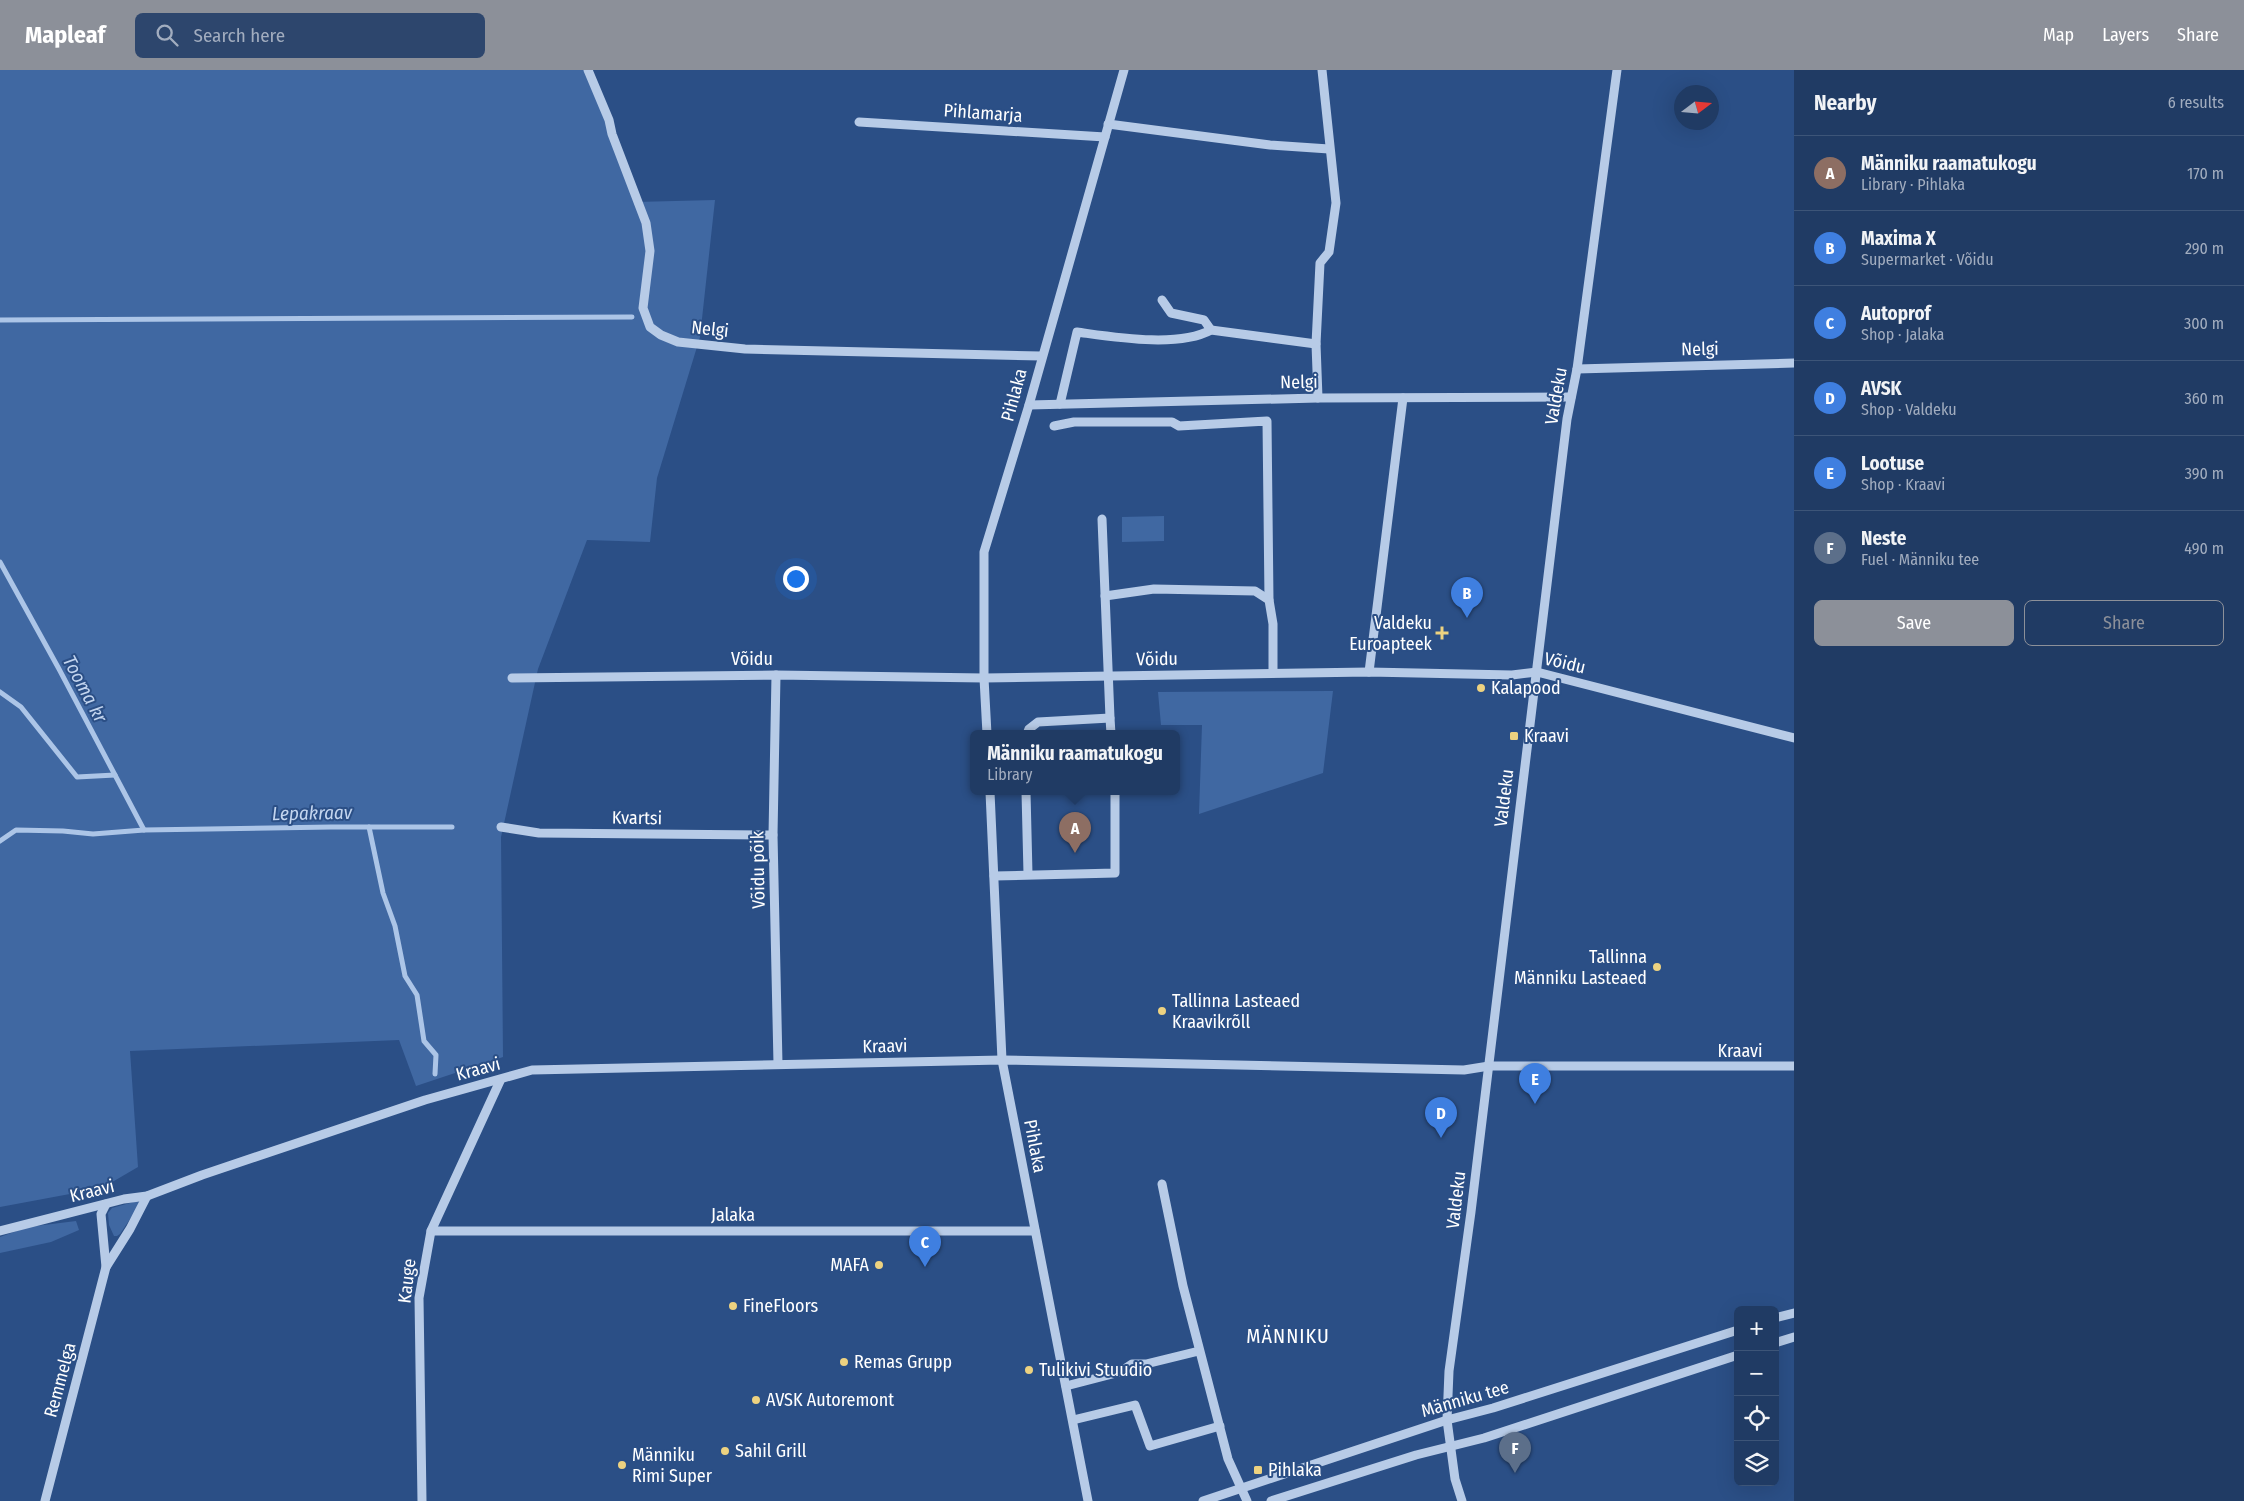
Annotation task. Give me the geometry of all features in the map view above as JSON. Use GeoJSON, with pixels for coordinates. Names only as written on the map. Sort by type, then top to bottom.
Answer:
{"type":"FeatureCollection","features":[{"type":"Feature","properties":{"kind":"street","name":"Nelgi"},"geometry":{"type":"LineString","coordinates":[[588,70],[609,120],[612,134],[646,224],[650,251],[643,308],[650,327],[661,335],[678,342],[745,349],[1041,356]]}},
{"type":"Feature","properties":{"kind":"street","name":"Pihlaka"},"geometry":{"type":"LineString","coordinates":[[987,730],[984,678],[984,552],[1029,405],[1041,356],[1124,70]]}},
{"type":"Feature","properties":{"kind":"street"},"geometry":{"type":"LineString","coordinates":[[1318,398],[1316,344],[1320,263],[1329,252],[1336,203],[1328,149],[1322,70]]}},
{"type":"Feature","properties":{"kind":"street","name":"Valdeku"},"geometry":{"type":"LineString","coordinates":[[1462,1501],[1455,1479],[1447,1420],[1449,1371],[1489,1066],[1571,397],[1577,369],[1617,70]]}},
{"type":"Feature","properties":{"kind":"street","name":"Pihlamarja"},"geometry":{"type":"LineString","coordinates":[[859,122],[1105,137]]}},
{"type":"Feature","properties":{"kind":"street"},"geometry":{"type":"LineString","coordinates":[[1108,124],[1270,145],[1328,149]]}},
{"type":"Feature","properties":{"kind":"street"},"geometry":{"type":"LineString","coordinates":[[1162,300],[1171,313],[1204,320],[1211,330]]}},
{"type":"Feature","properties":{"kind":"street"},"geometry":{"type":"LineString","coordinates":[[1060,404],[1077,332],[1129,339],[1170,339],[1199,336],[1211,330],[1316,344]]}},
{"type":"Feature","properties":{"kind":"street","name":"Nelgi"},"geometry":{"type":"LineString","coordinates":[[1577,369],[1794,363]]}},
{"type":"Feature","properties":{"kind":"street","name":"Nelgi"},"geometry":{"type":"LineString","coordinates":[[1029,405],[1318,398],[1571,397]]}},
{"type":"Feature","properties":{"kind":"street"},"geometry":{"type":"LineString","coordinates":[[1369,672],[1403,398]]}},
{"type":"Feature","properties":{"kind":"street"},"geometry":{"type":"LineString","coordinates":[[1054,426],[1074,422],[1172,422],[1179,426],[1267,421],[1269,600],[1273,624],[1274,674]]}},
{"type":"Feature","properties":{"kind":"street"},"geometry":{"type":"LineString","coordinates":[[1102,520],[1111,730]]}},
{"type":"Feature","properties":{"kind":"street"},"geometry":{"type":"LineString","coordinates":[[1104,596],[1154,589],[1255,591],[1269,600]]}},
{"type":"Feature","properties":{"kind":"street","name":"Võidu"},"geometry":{"type":"LineString","coordinates":[[512,678],[776,675],[984,678],[1369,672],[1512,675],[1537,672],[1794,738]]}},
{"type":"Feature","properties":{"kind":"street","name":"Võidu põik"},"geometry":{"type":"LineString","coordinates":[[776,675],[774,835],[778,1064]]}},
{"type":"Feature","properties":{"kind":"street"},"geometry":{"type":"LineString","coordinates":[[1029,730],[1038,722],[1110,718]]}},
{"type":"Feature","properties":{"kind":"street","name":"Pihlaka"},"geometry":{"type":"LineString","coordinates":[[990,795],[1002,1060],[1088,1501]]}},
{"type":"Feature","properties":{"kind":"street"},"geometry":{"type":"LineString","coordinates":[[1026,795],[1028,874]]}},
{"type":"Feature","properties":{"kind":"street"},"geometry":{"type":"LineString","coordinates":[[994,876],[1115,873],[1116,795]]}},
{"type":"Feature","properties":{"kind":"street","name":"Kvartsi"},"geometry":{"type":"LineString","coordinates":[[500,827],[539,833],[774,835]]}},
{"type":"Feature","properties":{"kind":"street","name":"Kraavi"},"geometry":{"type":"LineString","coordinates":[[0,1231],[106,1204],[147,1196],[202,1174],[425,1100],[500,1081],[532,1070],[1002,1060],[1464,1070],[1489,1066],[1794,1066]]}},
{"type":"Feature","properties":{"kind":"street","name":"Kauge"},"geometry":{"type":"LineString","coordinates":[[422,1501],[419,1298],[431,1231],[500,1081]]}},
{"type":"Feature","properties":{"kind":"street"},"geometry":{"type":"LineString","coordinates":[[1162,1184],[1183,1286],[1199,1351],[1228,1459],[1247,1501]]}},
{"type":"Feature","properties":{"kind":"street","name":"Remmelga"},"geometry":{"type":"LineString","coordinates":[[45,1501],[106,1267],[130,1229],[147,1196]]}},
{"type":"Feature","properties":{"kind":"street","name":"Remmelga"},"geometry":{"type":"LineString","coordinates":[[106,1204],[101,1214],[106,1267]]}},
{"type":"Feature","properties":{"kind":"street","name":"Jalaka"},"geometry":{"type":"LineString","coordinates":[[431,1231],[1035,1231]]}},
{"type":"Feature","properties":{"kind":"street"},"geometry":{"type":"LineString","coordinates":[[1779,1317],[1794,1312]]}},
{"type":"Feature","properties":{"kind":"street","name":"Männiku tee"},"geometry":{"type":"LineString","coordinates":[[1203,1501],[1447,1420],[1493,1408],[1734,1331]]}},
{"type":"Feature","properties":{"kind":"street"},"geometry":{"type":"LineString","coordinates":[[1779,1342],[1794,1337]]}},
{"type":"Feature","properties":{"kind":"street"},"geometry":{"type":"LineString","coordinates":[[1066,1386],[1120,1372],[1132,1364],[1146,1364],[1199,1351]]}},
{"type":"Feature","properties":{"kind":"street"},"geometry":{"type":"LineString","coordinates":[[1271,1501],[1416,1455],[1484,1438],[1734,1357]]}},
{"type":"Feature","properties":{"kind":"street"},"geometry":{"type":"LineString","coordinates":[[1073,1420],[1134,1405],[1150,1446],[1220,1426]]}},
{"type":"Feature","properties":{"kind":"shaded area"},"geometry":{"type":"Polygon","coordinates":[[[0,70],[586,70],[635,202],[715,200],[700,337],[657,478],[650,542],[587,540],[538,669],[501,837],[503,1057],[416,1086],[399,1040],[130,1051],[138,1167],[102,1188],[0,1207],[0,70]]]}},
{"type":"Feature","properties":{"kind":"shaded area"},"geometry":{"type":"Polygon","coordinates":[[[1164,516],[1164,541],[1122,542],[1122,517],[1164,516]]]}},
{"type":"Feature","properties":{"kind":"shaded area"},"geometry":{"type":"Polygon","coordinates":[[[1333,691],[1323,773],[1199,814],[1202,725],[1161,725],[1158,692],[1333,691]]]}},
{"type":"Feature","properties":{"kind":"shaded area"},"geometry":{"type":"Polygon","coordinates":[[[137,1201],[140,1203],[138,1207],[120,1234],[114,1236],[109,1225],[108,1213],[112,1208],[137,1201]]]}},
{"type":"Feature","properties":{"kind":"shaded area"},"geometry":{"type":"Polygon","coordinates":[[[76,1221],[79,1230],[51,1242],[0,1253],[0,1237],[28,1227],[76,1221]]]}},
{"type":"Feature","properties":{"kind":"waterway"},"geometry":{"type":"LineString","coordinates":[[0,320],[632,317]]}},
{"type":"Feature","properties":{"kind":"waterway","name":"Tooma kr"},"geometry":{"type":"LineString","coordinates":[[0,562],[144,830]]}},
{"type":"Feature","properties":{"kind":"waterway"},"geometry":{"type":"LineString","coordinates":[[0,692],[21,707],[77,777],[115,775]]}},
{"type":"Feature","properties":{"kind":"waterway","name":"Lepakraav"},"geometry":{"type":"LineString","coordinates":[[369,827],[383,893],[395,926],[405,976],[417,995],[424,1041],[436,1055],[435,1074]]}},
{"type":"Feature","properties":{"kind":"waterway","name":"Lepakraav"},"geometry":{"type":"LineString","coordinates":[[0,841],[16,830],[93,834],[144,830],[452,827]]}},
{"type":"Feature","properties":{"kind":"place","name":"Maxima X"},"geometry":{"type":"Point","coordinates":[1467,618]}},
{"type":"Feature","properties":{"kind":"place","name":"Valdeku Euroapteek"},"geometry":{"type":"Point","coordinates":[1442,633]}},
{"type":"Feature","properties":{"kind":"place","name":"Kalapood"},"geometry":{"type":"Point","coordinates":[1481,688]}},
{"type":"Feature","properties":{"kind":"place","name":"Kraavi"},"geometry":{"type":"Point","coordinates":[1514,736]}},
{"type":"Feature","properties":{"kind":"place","name":"Männiku raamatukogu"},"geometry":{"type":"Point","coordinates":[1075,853]}},
{"type":"Feature","properties":{"kind":"place","name":"Tallinna Männiku Lasteaed"},"geometry":{"type":"Point","coordinates":[1657,967]}},
{"type":"Feature","properties":{"kind":"place","name":"Tallinna Lasteaed Kraavikrõll"},"geometry":{"type":"Point","coordinates":[1162,1011]}},
{"type":"Feature","properties":{"kind":"place","name":"Lootuse"},"geometry":{"type":"Point","coordinates":[1535,1104]}},
{"type":"Feature","properties":{"kind":"place","name":"AVSK"},"geometry":{"type":"Point","coordinates":[1441,1138]}},
{"type":"Feature","properties":{"kind":"place","name":"MAFA"},"geometry":{"type":"Point","coordinates":[879,1265]}},
{"type":"Feature","properties":{"kind":"place","name":"Autoprof"},"geometry":{"type":"Point","coordinates":[925,1267]}},
{"type":"Feature","properties":{"kind":"place","name":"FineFloors"},"geometry":{"type":"Point","coordinates":[733,1306]}},
{"type":"Feature","properties":{"kind":"place","name":"Remas Grupp"},"geometry":{"type":"Point","coordinates":[844,1362]}},
{"type":"Feature","properties":{"kind":"place","name":"Tulikivi Stuudio"},"geometry":{"type":"Point","coordinates":[1029,1370]}},
{"type":"Feature","properties":{"kind":"place","name":"AVSK Autoremont"},"geometry":{"type":"Point","coordinates":[756,1400]}},
{"type":"Feature","properties":{"kind":"place","name":"Sahil Grill"},"geometry":{"type":"Point","coordinates":[725,1451]}},
{"type":"Feature","properties":{"kind":"place","name":"Männiku Rimi Super"},"geometry":{"type":"Point","coordinates":[622,1465]}},
{"type":"Feature","properties":{"kind":"place","name":"Pihlaka"},"geometry":{"type":"Point","coordinates":[1258,1470]}},
{"type":"Feature","properties":{"kind":"place","name":"Neste"},"geometry":{"type":"Point","coordinates":[1515,1473]}},
{"type":"Feature","properties":{"kind":"district","name":"MÄNNIKU"},"geometry":{"type":"Point","coordinates":[1288,1336]}}]}
